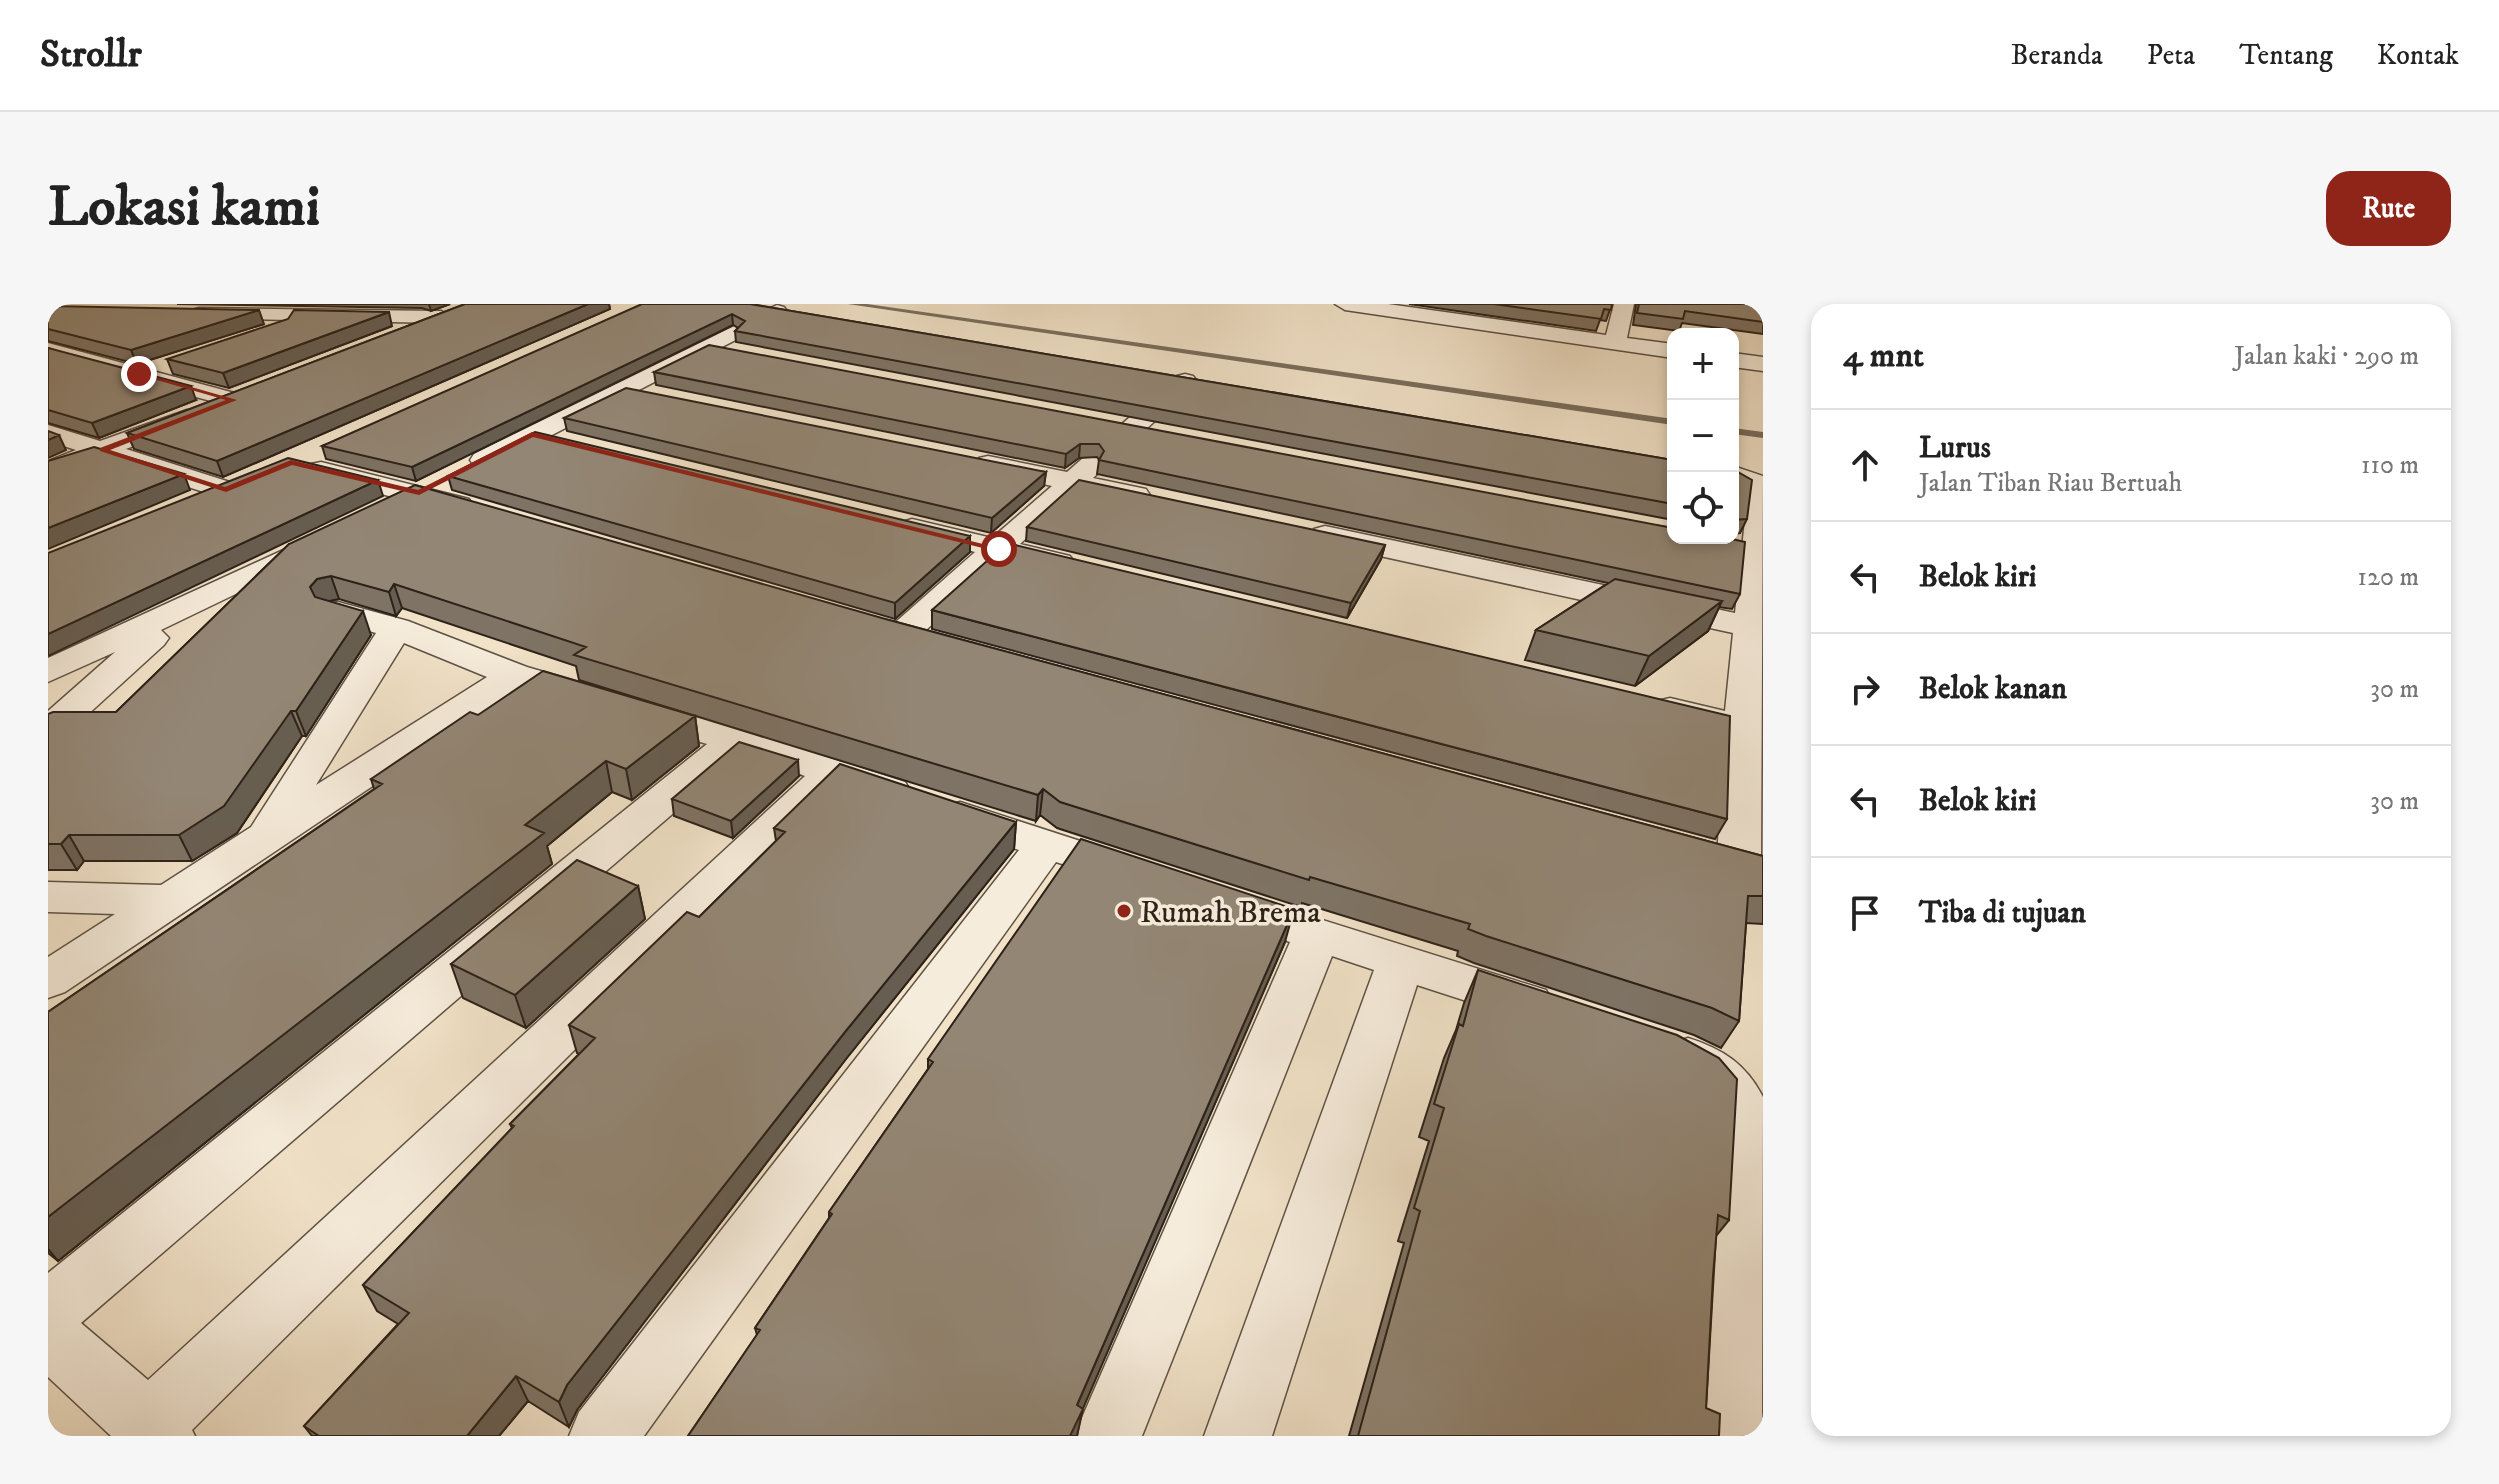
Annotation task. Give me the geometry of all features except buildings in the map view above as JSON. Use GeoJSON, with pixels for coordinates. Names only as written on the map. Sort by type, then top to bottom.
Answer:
{"type":"FeatureCollection","features":[{"type":"Feature","properties":{"kind":"street"},"geometry":{"type":"LineString","coordinates":[[378,513],[708,347],[785,312],[738,304]]}},
{"type":"Feature","properties":{"kind":"street"},"geometry":{"type":"LineString","coordinates":[[1355,305],[1667,350]]}},
{"type":"Feature","properties":{"kind":"street"},"geometry":{"type":"LineString","coordinates":[[1615,342],[1616,305]]}},
{"type":"Feature","properties":{"kind":"street"},"geometry":{"type":"LineString","coordinates":[[381,341],[464,308]]}},
{"type":"Feature","properties":{"kind":"street"},"geometry":{"type":"LineString","coordinates":[[174,317],[319,314],[441,317]]}},
{"type":"Feature","properties":{"kind":"street"},"geometry":{"type":"LineString","coordinates":[[259,334],[319,314]]}},
{"type":"Feature","properties":{"kind":"street"},"geometry":{"type":"LineString","coordinates":[[56,352],[106,342]]}},
{"type":"Feature","properties":{"kind":"street"},"geometry":{"type":"LineString","coordinates":[[708,347],[739,353]]}},
{"type":"Feature","properties":{"kind":"street"},"geometry":{"type":"LineString","coordinates":[[48,470],[241,397],[56,352]]}},
{"type":"Feature","properties":{"kind":"street"},"geometry":{"type":"LineString","coordinates":[[1739,361],[1763,364]]}},
{"type":"Feature","properties":{"kind":"street"},"geometry":{"type":"LineString","coordinates":[[139,374],[169,364]]}},
{"type":"Feature","properties":{"kind":"street"},"geometry":{"type":"LineString","coordinates":[[1154,376],[1217,386]]}},
{"type":"Feature","properties":{"kind":"street"},"geometry":{"type":"LineString","coordinates":[[902,634],[1185,381]]}},
{"type":"Feature","properties":{"kind":"street"},"geometry":{"type":"LineString","coordinates":[[625,389],[671,399]]}},
{"type":"Feature","properties":{"kind":"street"},"geometry":{"type":"LineString","coordinates":[[1099,423],[1161,435]]}},
{"type":"Feature","properties":{"kind":"street"},"geometry":{"type":"LineString","coordinates":[[48,433],[226,490]]}},
{"type":"Feature","properties":{"kind":"street"},"geometry":{"type":"LineString","coordinates":[[532,434],[577,446]]}},
{"type":"Feature","properties":{"kind":"street"},"geometry":{"type":"LineString","coordinates":[[333,443],[298,459],[443,481],[495,515]]}},
{"type":"Feature","properties":{"kind":"street"},"geometry":{"type":"LineString","coordinates":[[963,458],[1164,500]]}},
{"type":"Feature","properties":{"kind":"street"},"geometry":{"type":"LineString","coordinates":[[1737,863],[1742,726],[1753,627],[1744,545],[1762,492],[1760,486],[1739,476]]}},
{"type":"Feature","properties":{"kind":"street"},"geometry":{"type":"LineString","coordinates":[[185,507],[252,479]]}},
{"type":"Feature","properties":{"kind":"street"},"geometry":{"type":"LineString","coordinates":[[878,519],[1091,571]]}},
{"type":"Feature","properties":{"kind":"street"},"geometry":{"type":"LineString","coordinates":[[1303,531],[1753,627]]}},
{"type":"Feature","properties":{"kind":"street"},"geometry":{"type":"LineString","coordinates":[[48,671],[337,533]]}},
{"type":"Feature","properties":{"kind":"street"},"geometry":{"type":"LineString","coordinates":[[48,731],[187,607]]}},
{"type":"Feature","properties":{"kind":"street"},"geometry":{"type":"LineString","coordinates":[[338,612],[396,628],[514,675],[833,771],[1046,845],[1574,1018]]}},
{"type":"Feature","properties":{"kind":"street"},"geometry":{"type":"LineString","coordinates":[[262,837],[396,628]]}},
{"type":"Feature","properties":{"kind":"street"},"geometry":{"type":"LineString","coordinates":[[48,980],[262,837],[514,675]]}},
{"type":"Feature","properties":{"kind":"street"},"geometry":{"type":"LineString","coordinates":[[1634,700],[1742,726]]}},
{"type":"Feature","properties":{"kind":"street"},"geometry":{"type":"LineString","coordinates":[[48,1312],[735,740]]}},
{"type":"Feature","properties":{"kind":"street"},"geometry":{"type":"LineString","coordinates":[[48,1335],[155,1431],[833,771]]}},
{"type":"Feature","properties":{"kind":"street"},"geometry":{"type":"LineString","coordinates":[[603,1436],[1046,845]]}},
{"type":"Feature","properties":{"kind":"street"},"geometry":{"type":"LineString","coordinates":[[48,897],[166,900]]}},
{"type":"Feature","properties":{"kind":"street"},"geometry":{"type":"LineString","coordinates":[[1108,1436],[1317,935]]}},
{"type":"Feature","properties":{"kind":"street"},"geometry":{"type":"LineString","coordinates":[[1238,1436],[1401,961]]}},
{"type":"Feature","properties":{"kind":"street"},"geometry":{"type":"LineString","coordinates":[[1646,1042],[1716,1071],[1735,1090],[1743,1112],[1728,1436]]}},
{"type":"Feature","properties":{"kind":"waterway"},"geometry":{"type":"LineString","coordinates":[[852,304],[1667,421]]}},
{"type":"Feature","properties":{"kind":"waterway"},"geometry":{"type":"LineString","coordinates":[[1739,432],[1763,435]]}},
{"type":"Feature","properties":{"kind":"place","name":"Rumah Brema"},"geometry":{"type":"Point","coordinates":[1124,911]}},
{"type":"Feature","properties":{"kind":"route"},"geometry":{"type":"LineString","coordinates":[[139,374],[233,400],[103,450],[226,490],[291,462],[419,493],[532,434],[999,549]]}}]}
